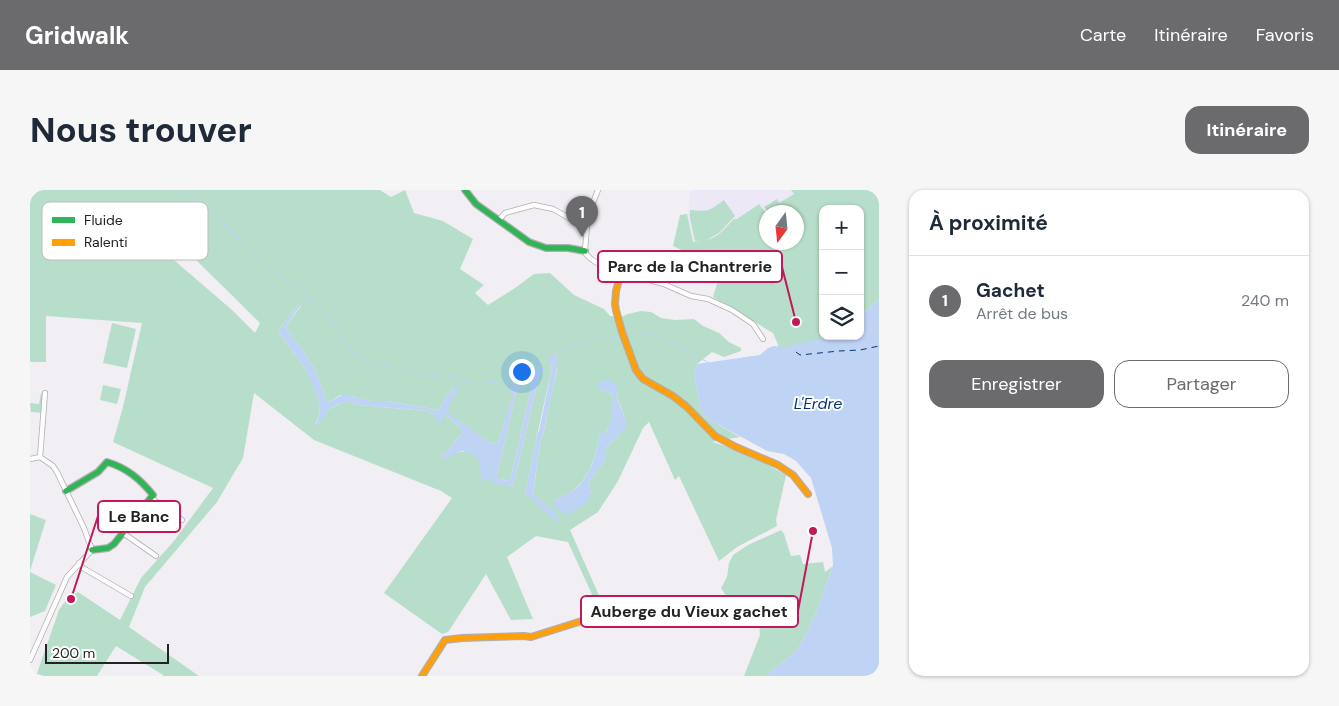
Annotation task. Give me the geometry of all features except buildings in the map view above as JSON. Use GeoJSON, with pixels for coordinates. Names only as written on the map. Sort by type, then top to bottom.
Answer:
{"type":"FeatureCollection","features":[{"type":"Feature","properties":{"kind":"street"},"geometry":{"type":"LineString","coordinates":[[465,190],[476,204],[515,233],[537,246],[585,251]]}},
{"type":"Feature","properties":{"kind":"street"},"geometry":{"type":"LineString","coordinates":[[598,190],[589,213],[585,251],[587,256],[600,266],[664,284],[691,296],[708,299],[732,310],[753,324],[763,339]]}},
{"type":"Feature","properties":{"kind":"street"},"geometry":{"type":"LineString","coordinates":[[499,220],[505,214],[534,205],[553,209],[578,223],[587,225]]}},
{"type":"Feature","properties":{"kind":"street"},"geometry":{"type":"LineString","coordinates":[[622,272],[616,291],[615,304],[636,370],[643,379],[673,396],[715,436],[778,465],[793,475],[808,494]]}},
{"type":"Feature","properties":{"kind":"street"},"geometry":{"type":"LineString","coordinates":[[40,457],[46,393]]}},
{"type":"Feature","properties":{"kind":"street"},"geometry":{"type":"LineString","coordinates":[[30,459],[40,457],[53,466],[84,528],[92,550]]}},
{"type":"Feature","properties":{"kind":"street"},"geometry":{"type":"LineString","coordinates":[[30,660],[67,577],[92,550],[108,548],[114,544],[153,496],[142,480],[130,471],[107,462],[98,472],[66,491]]}},
{"type":"Feature","properties":{"kind":"street"},"geometry":{"type":"LineString","coordinates":[[151,498],[182,520]]}},
{"type":"Feature","properties":{"kind":"street"},"geometry":{"type":"LineString","coordinates":[[123,533],[156,556]]}},
{"type":"Feature","properties":{"kind":"street"},"geometry":{"type":"LineString","coordinates":[[79,563],[83,568],[130,596]]}},
{"type":"Feature","properties":{"kind":"street"},"geometry":{"type":"LineString","coordinates":[[422,676],[445,640],[531,637],[604,614]]}},
{"type":"Feature","properties":{"kind":"shaded area"},"geometry":{"type":"Polygon","coordinates":[[[690,190],[879,190],[864,205],[819,205],[819,217],[804,248],[804,205],[760,205],[758,203],[737,220],[734,219],[721,233],[712,238],[693,242],[687,214],[690,190]]]}},
{"type":"Feature","properties":{"kind":"shaded area"},"geometry":{"type":"Polygon","coordinates":[[[768,250],[803,250],[774,309],[759,299],[768,250]]]}},
{"type":"Feature","properties":{"kind":"green space"},"geometry":{"type":"Polygon","coordinates":[[[30,190],[380,190],[391,197],[405,190],[414,213],[443,221],[473,239],[460,269],[484,285],[475,293],[488,305],[534,274],[550,273],[574,295],[604,309],[610,316],[621,317],[641,311],[651,312],[661,318],[675,320],[694,319],[741,348],[741,351],[724,357],[712,352],[697,364],[694,373],[701,411],[710,420],[740,437],[712,442],[750,456],[786,475],[776,520],[777,526],[737,547],[719,561],[679,476],[675,480],[649,422],[643,428],[618,481],[598,512],[570,530],[606,611],[600,612],[568,542],[536,536],[507,557],[533,619],[511,620],[486,574],[448,632],[442,634],[384,593],[452,498],[441,491],[314,440],[254,393],[243,458],[217,502],[145,587],[129,627],[199,676],[163,676],[116,646],[97,676],[36,676],[59,610],[66,600],[78,592],[120,620],[141,578],[174,541],[213,488],[113,442],[142,323],[46,316],[46,362],[30,362],[30,190]],[[42,202],[42,260],[174,260],[232,310],[255,333],[260,323],[196,260],[208,260],[208,202],[42,202]],[[299,304],[278,331],[308,373],[316,392],[319,412],[315,424],[319,423],[328,410],[345,401],[359,405],[426,411],[435,415],[446,416],[461,428],[461,434],[441,457],[463,452],[474,453],[478,456],[480,462],[482,478],[489,478],[512,487],[540,372],[543,371],[538,367],[534,375],[511,478],[508,481],[497,478],[517,389],[520,387],[510,390],[514,394],[498,443],[492,444],[445,411],[458,390],[454,388],[447,395],[439,410],[340,395],[330,402],[327,401],[315,370],[285,327],[301,306],[299,304]],[[557,354],[549,364],[552,368],[525,493],[560,521],[533,495],[540,440],[543,435],[557,370],[557,354]],[[599,389],[612,394],[614,401],[611,401],[611,422],[604,434],[600,434],[595,456],[589,471],[581,483],[575,489],[553,501],[591,495],[589,482],[605,460],[605,449],[623,430],[625,420],[616,396],[618,391],[599,389]]]}},
{"type":"Feature","properties":{"kind":"green space"},"geometry":{"type":"Polygon","coordinates":[[[791,190],[879,190],[879,299],[864,312],[864,205],[819,205],[819,339],[790,347],[779,347],[773,333],[713,297],[720,273],[699,269],[692,264],[692,255],[673,246],[680,215],[687,214],[693,242],[700,241],[695,241],[690,210],[709,210],[724,200],[735,216],[720,232],[707,240],[719,234],[734,219],[737,219],[759,204],[759,250],[804,250],[804,205],[767,205],[777,199],[779,203],[794,194],[791,190]]]}},
{"type":"Feature","properties":{"kind":"green space"},"geometry":{"type":"Polygon","coordinates":[[[112,323],[136,329],[127,368],[103,363],[112,323]]]}},
{"type":"Feature","properties":{"kind":"green space"},"geometry":{"type":"Polygon","coordinates":[[[103,385],[121,389],[117,404],[100,400],[103,385]]]}},
{"type":"Feature","properties":{"kind":"green space"},"geometry":{"type":"Polygon","coordinates":[[[41,393],[43,393],[42,413],[31,412],[30,403],[39,404],[41,393]]]}},
{"type":"Feature","properties":{"kind":"green space"},"geometry":{"type":"Polygon","coordinates":[[[30,514],[46,520],[30,571],[30,514]]]}},
{"type":"Feature","properties":{"kind":"green space"},"geometry":{"type":"Polygon","coordinates":[[[781,530],[791,556],[800,555],[803,564],[823,562],[825,572],[833,566],[816,613],[800,646],[790,657],[765,676],[744,676],[760,635],[759,620],[725,594],[721,588],[727,577],[729,563],[733,555],[748,545],[781,530]]]}},
{"type":"Feature","properties":{"kind":"green space"},"geometry":{"type":"Polygon","coordinates":[[[30,572],[56,585],[45,611],[30,617],[30,572]]]}},
{"type":"Feature","properties":{"kind":"water","name":"L'Erdre"},"geometry":{"type":"Polygon","coordinates":[[[879,299],[879,676],[765,676],[790,657],[800,646],[816,613],[833,566],[832,548],[811,478],[796,461],[784,454],[767,451],[710,420],[701,411],[694,373],[697,364],[760,355],[768,348],[774,346],[790,347],[819,339],[864,340],[864,312],[879,299]]]}},
{"type":"Feature","properties":{"kind":"water"},"geometry":{"type":"Polygon","coordinates":[[[299,304],[301,305],[285,327],[315,370],[327,401],[330,402],[343,394],[371,401],[387,401],[439,410],[447,395],[456,386],[461,389],[458,390],[446,411],[492,444],[498,443],[514,394],[512,390],[507,391],[504,389],[513,388],[518,384],[521,387],[517,389],[497,475],[498,478],[507,481],[511,478],[535,370],[538,367],[543,368],[543,371],[540,372],[512,487],[494,483],[489,478],[485,481],[482,480],[477,457],[470,453],[459,452],[443,460],[441,457],[444,452],[447,452],[461,434],[461,428],[446,416],[443,417],[441,423],[435,420],[435,415],[426,411],[359,405],[346,402],[340,403],[328,410],[328,413],[316,426],[319,406],[316,393],[306,370],[278,331],[299,304]]]}},
{"type":"Feature","properties":{"kind":"water"},"geometry":{"type":"Polygon","coordinates":[[[558,354],[553,389],[543,435],[540,440],[533,494],[551,508],[560,521],[557,523],[525,493],[552,368],[549,364],[550,358],[558,354]]]}},
{"type":"Feature","properties":{"kind":"water"},"geometry":{"type":"Polygon","coordinates":[[[608,379],[617,385],[618,391],[616,396],[627,423],[624,430],[605,449],[605,460],[589,482],[591,495],[585,504],[567,515],[558,509],[553,501],[574,490],[589,472],[600,434],[604,434],[611,422],[611,401],[614,401],[612,394],[599,389],[597,386],[598,383],[608,379]]]}},
{"type":"Feature","properties":{"kind":"waterway"},"geometry":{"type":"LineString","coordinates":[[174,190],[197,198],[203,202]]}},
{"type":"Feature","properties":{"kind":"waterway"},"geometry":{"type":"LineString","coordinates":[[208,207],[259,260],[299,290],[321,310],[331,321],[349,350],[359,358],[367,361],[393,366],[402,371],[448,376],[477,384],[514,379],[556,353],[598,337],[620,335]]}},
{"type":"Feature","properties":{"kind":"waterway"},"geometry":{"type":"LineString","coordinates":[[625,333],[635,331],[646,332],[668,340],[709,363]]}},
{"type":"Feature","properties":{"kind":"ferry route"},"geometry":{"type":"LineString","coordinates":[[796,352],[800,355],[860,350],[879,346]]}},
{"type":"Feature","properties":{"kind":"traffic: fast"},"geometry":{"type":"LineString","coordinates":[[465,190],[476,204],[529,242],[546,248],[568,248],[585,251]]}},
{"type":"Feature","properties":{"kind":"traffic: fast"},"geometry":{"type":"LineString","coordinates":[[66,491],[98,472],[107,462],[121,467],[133,475],[153,495],[114,544],[108,548],[92,550]]}},
{"type":"Feature","properties":{"kind":"traffic: slow"},"geometry":{"type":"LineString","coordinates":[[621,273],[616,291],[616,310],[636,370],[643,379],[673,396],[687,407],[715,436],[778,465],[793,475],[808,494]]}},
{"type":"Feature","properties":{"kind":"traffic: slow"},"geometry":{"type":"LineString","coordinates":[[422,676],[445,640],[531,637],[604,614]]}},
{"type":"Feature","properties":{"kind":"place","name":"Gachet"},"geometry":{"type":"Point","coordinates":[582,237]}},
{"type":"Feature","properties":{"kind":"place","name":"Parc de la Chantrerie"},"geometry":{"type":"Point","coordinates":[796,322]}},
{"type":"Feature","properties":{"kind":"place","name":"Auberge du Vieux gachet"},"geometry":{"type":"Point","coordinates":[813,531]}},
{"type":"Feature","properties":{"kind":"place","name":"Le Banc"},"geometry":{"type":"Point","coordinates":[71,599]}}]}
